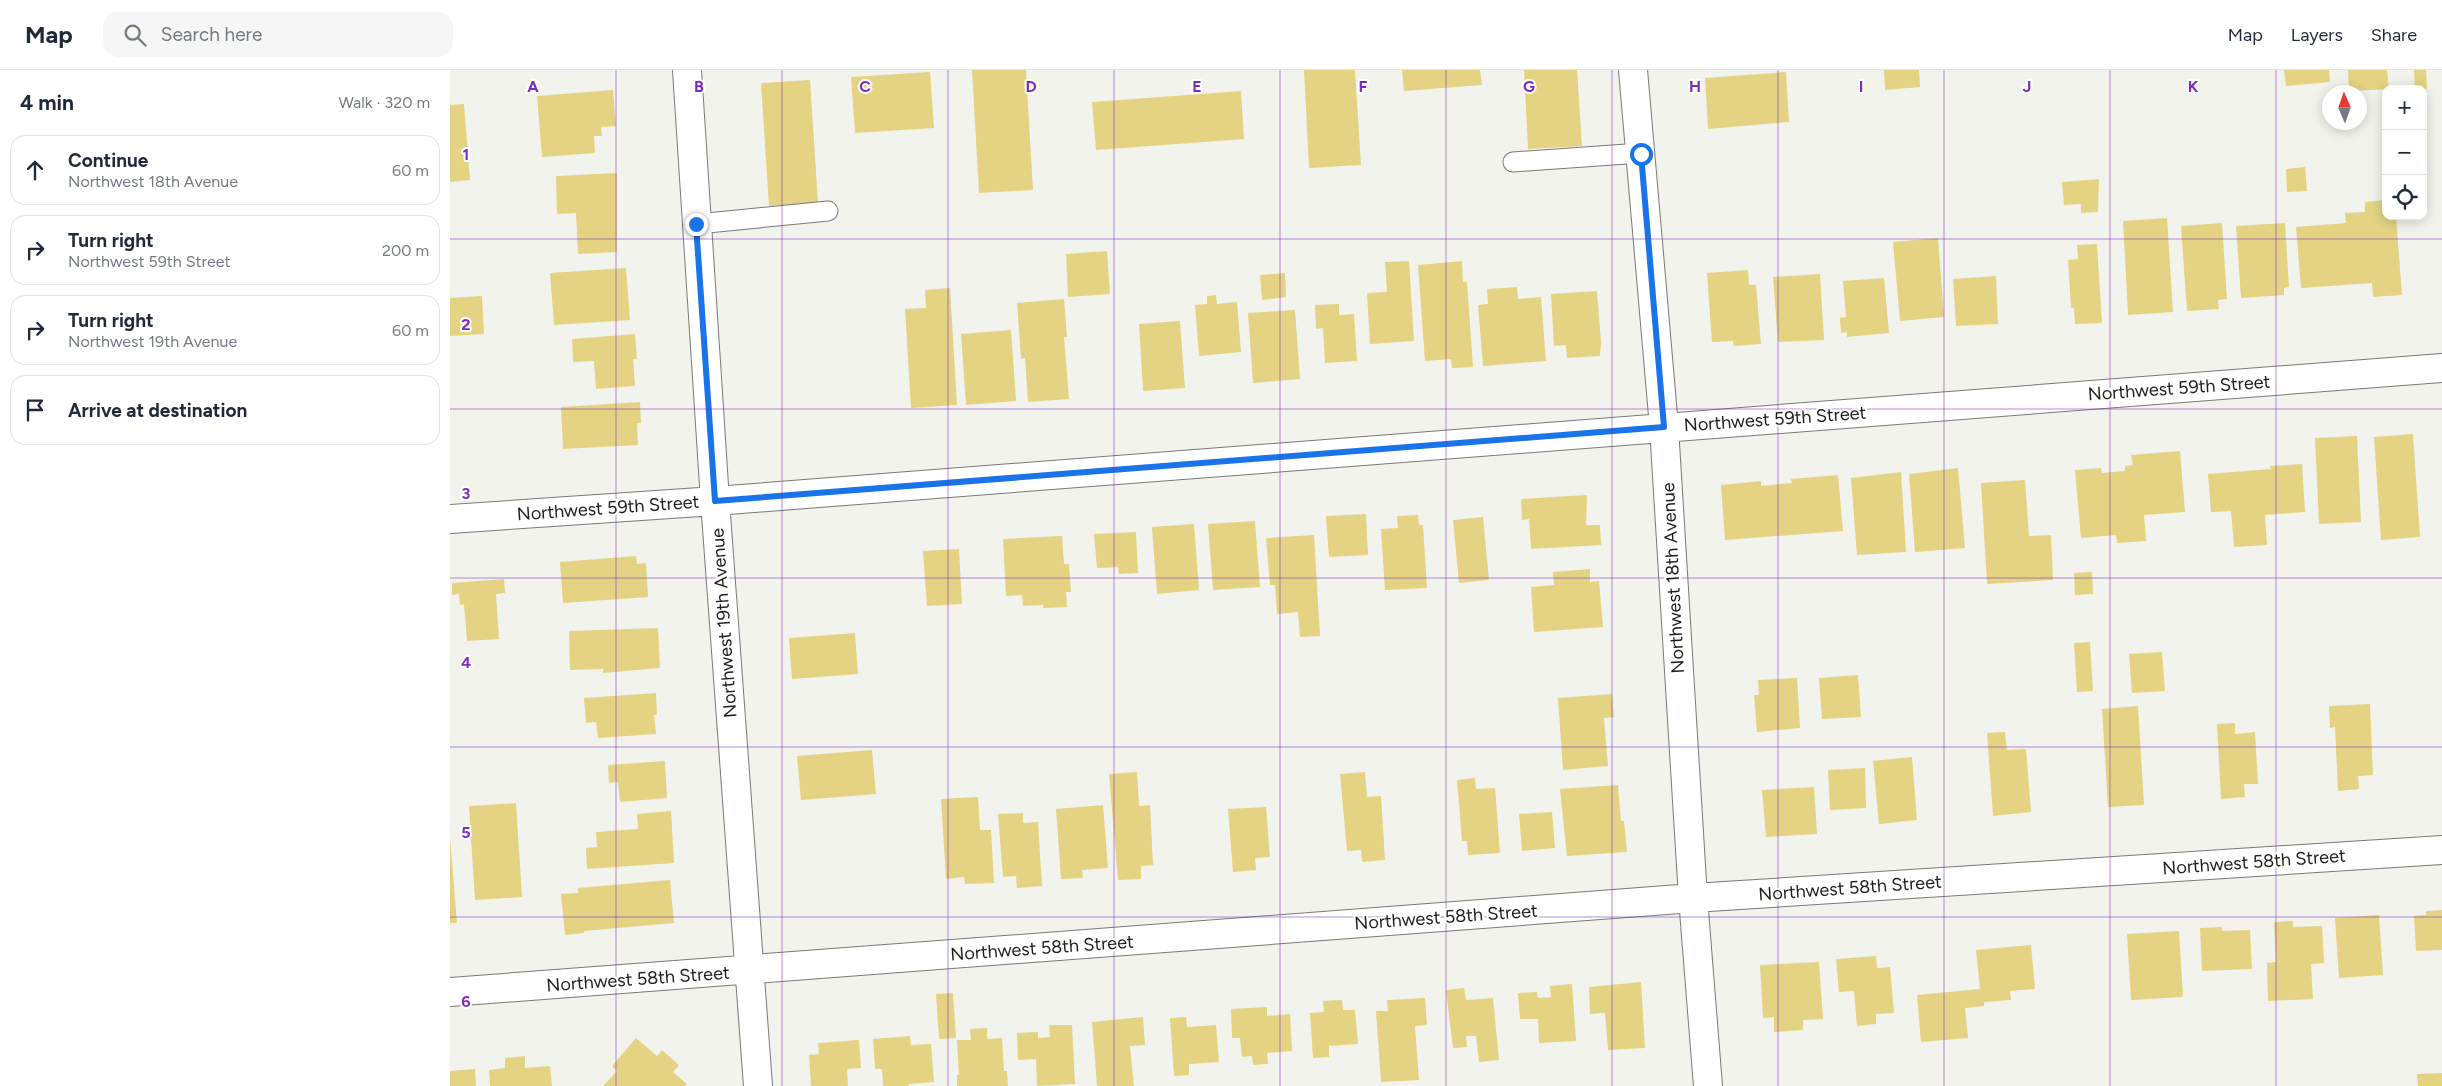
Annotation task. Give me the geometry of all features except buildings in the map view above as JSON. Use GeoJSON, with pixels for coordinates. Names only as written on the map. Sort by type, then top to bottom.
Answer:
{"type":"FeatureCollection","features":[{"type":"Feature","properties":{"kind":"street","name":"Northwest 19th Avenue"},"geometry":{"type":"LineString","coordinates":[[687,70],[715,501],[758,1086]]}},
{"type":"Feature","properties":{"kind":"street","name":"Northwest 18th Avenue"},"geometry":{"type":"LineString","coordinates":[[1633,70],[1664,427],[1693,898],[1708,1086]]}},
{"type":"Feature","properties":{"kind":"street","name":"Northwest 59th Street"},"geometry":{"type":"LineString","coordinates":[[450,519],[715,501],[2442,368]]}},
{"type":"Feature","properties":{"kind":"street","name":"Northwest 58th Street"},"geometry":{"type":"LineString","coordinates":[[450,992],[750,971],[1693,898],[2442,850]]}},
{"type":"Feature","properties":{"kind":"lane"},"geometry":{"type":"LineString","coordinates":[[1514,162],[1641,154]]}},
{"type":"Feature","properties":{"kind":"lane"},"geometry":{"type":"LineString","coordinates":[[696,224],[828,211]]}},
{"type":"Feature","properties":{"kind":"route"},"geometry":{"type":"LineString","coordinates":[[696,224],[715,501],[1664,427],[1641,154]]}}]}
